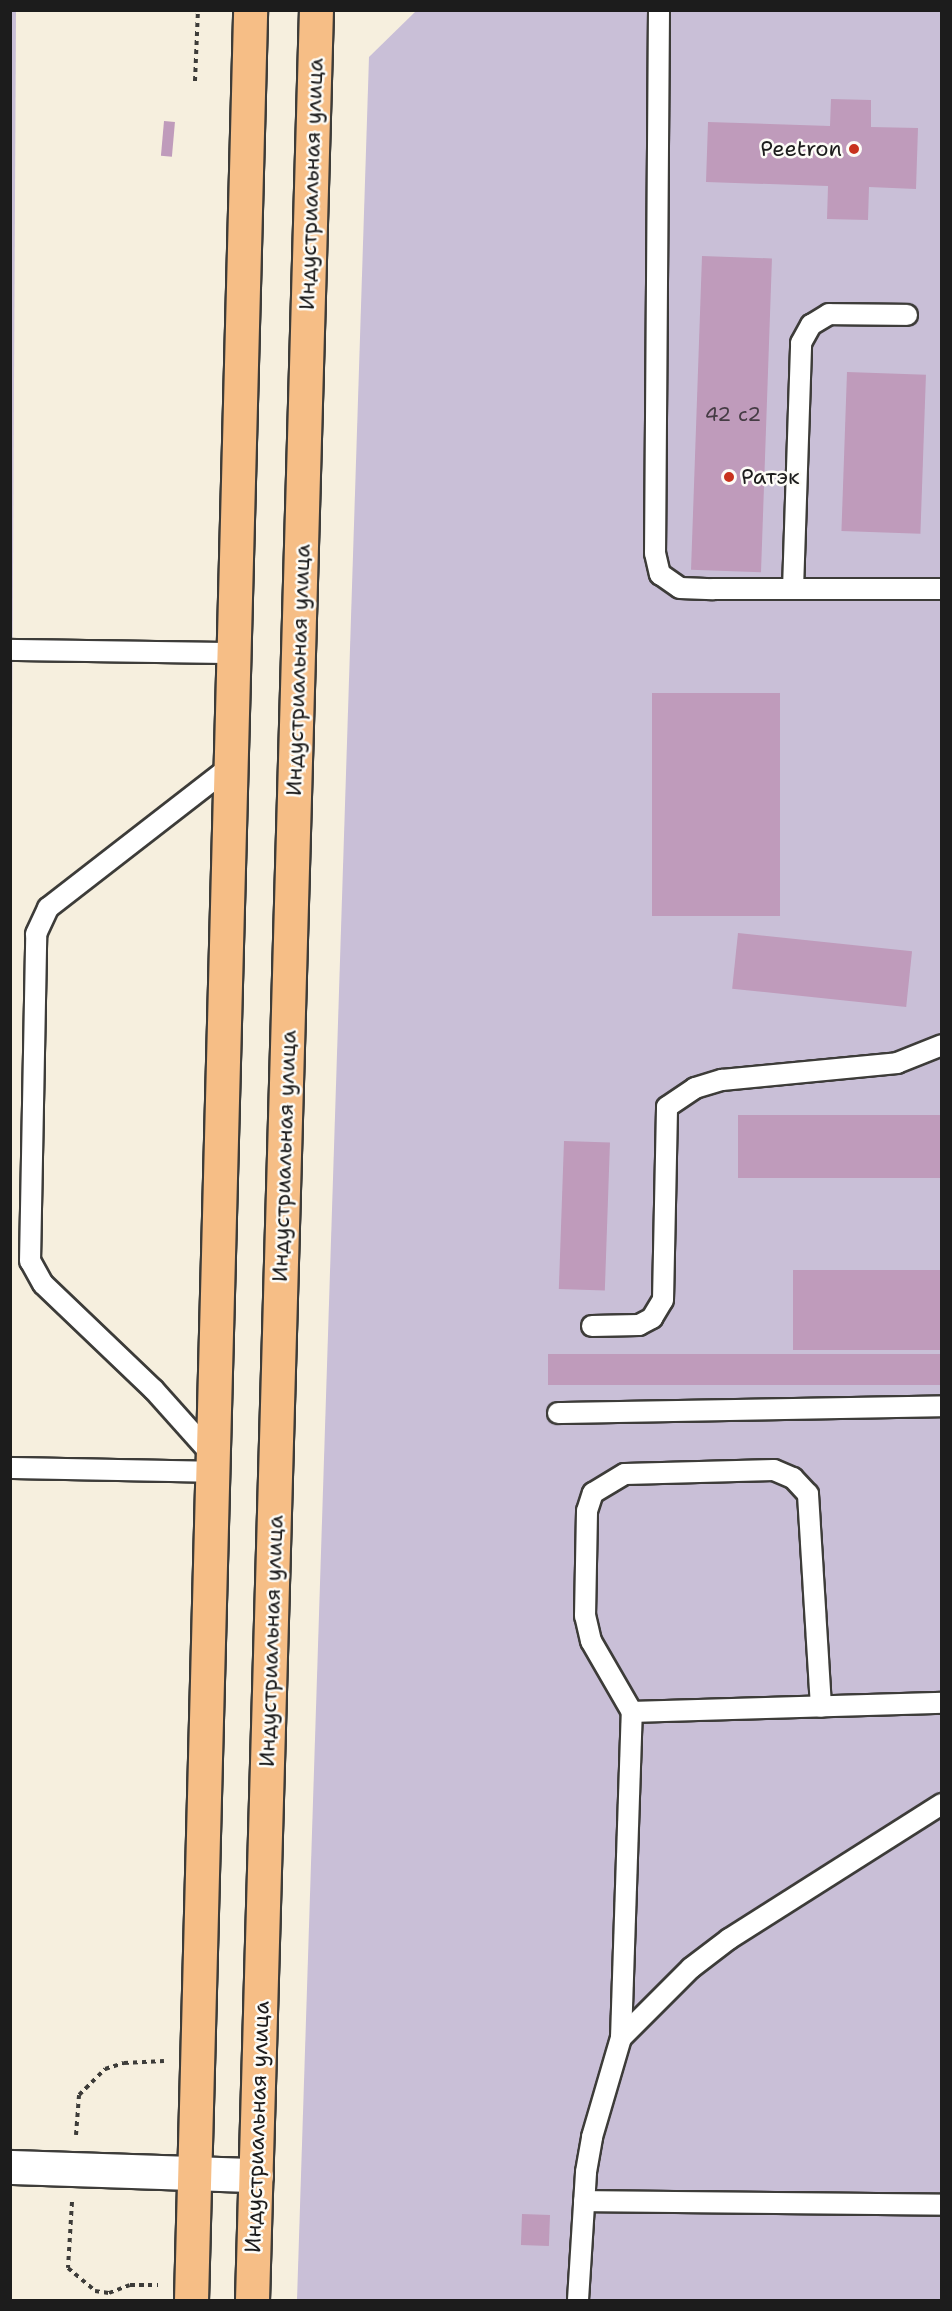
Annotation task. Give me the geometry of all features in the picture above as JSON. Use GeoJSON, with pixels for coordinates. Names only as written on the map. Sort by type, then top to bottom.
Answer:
{"type":"FeatureCollection","features":[{"type":"Feature","properties":{"kind":"main road"},"geometry":{"type":"LineString","coordinates":[[191,2301],[250,10]]}},
{"type":"Feature","properties":{"kind":"main road","name":"Индустриальная улица"},"geometry":{"type":"LineString","coordinates":[[252,2301],[316,10]]}},
{"type":"Feature","properties":{"kind":"street"},"geometry":{"type":"LineString","coordinates":[[10,2167],[256,2175]]}},
{"type":"Feature","properties":{"kind":"lane"},"geometry":{"type":"LineString","coordinates":[[659,10],[654,553],[660,574],[680,588],[942,589]]}},
{"type":"Feature","properties":{"kind":"lane"},"geometry":{"type":"LineString","coordinates":[[793,589],[801,344],[811,325],[829,314],[907,315]]}},
{"type":"Feature","properties":{"kind":"lane"},"geometry":{"type":"LineString","coordinates":[[10,650],[233,653]]}},
{"type":"Feature","properties":{"kind":"lane"},"geometry":{"type":"LineString","coordinates":[[213,1464],[154,1390],[43,1284],[30,1261],[36,934],[48,908],[230,767]]}},
{"type":"Feature","properties":{"kind":"lane"},"geometry":{"type":"LineString","coordinates":[[592,1326],[639,1325],[652,1318],[663,1300],[667,1107],[695,1088],[722,1080],[897,1063],[942,1045]]}},
{"type":"Feature","properties":{"kind":"lane"},"geometry":{"type":"LineString","coordinates":[[558,1413],[942,1406]]}},
{"type":"Feature","properties":{"kind":"lane"},"geometry":{"type":"LineString","coordinates":[[10,1468],[213,1464]]}},
{"type":"Feature","properties":{"kind":"lane"},"geometry":{"type":"LineString","coordinates":[[578,2301],[584,2201],[592,2137],[621,2038],[632,1712],[591,1641],[585,1616],[587,1511],[593,1493],[625,1474],[774,1470],[792,1478],[808,1494],[821,1707]]}},
{"type":"Feature","properties":{"kind":"lane"},"geometry":{"type":"LineString","coordinates":[[632,1712],[942,1703]]}},
{"type":"Feature","properties":{"kind":"lane"},"geometry":{"type":"LineString","coordinates":[[621,2038],[691,1968],[729,1939],[942,1804]]}},
{"type":"Feature","properties":{"kind":"lane"},"geometry":{"type":"LineString","coordinates":[[584,2201],[942,2205]]}},
{"type":"Feature","properties":{"kind":"path"},"geometry":{"type":"LineString","coordinates":[[195,81],[198,10]]}},
{"type":"Feature","properties":{"kind":"shaded area"},"geometry":{"type":"Polygon","coordinates":[[[10,11],[16,11],[12,757],[10,757],[10,11]]]}},
{"type":"Feature","properties":{"kind":"shaded area"},"geometry":{"type":"Polygon","coordinates":[[[416,11],[941,11],[941,2300],[297,2300],[369,57],[416,11]]]}},
{"type":"Feature","properties":{"kind":"building"},"geometry":{"type":"Polygon","coordinates":[[[831,99],[871,100],[871,127],[918,128],[916,189],[869,187],[868,220],[827,219],[828,186],[706,182],[708,122],[830,126],[831,99]]]}},
{"type":"Feature","properties":{"kind":"building"},"geometry":{"type":"Polygon","coordinates":[[[164,121],[175,122],[172,157],[161,156],[164,121]]]}},
{"type":"Feature","properties":{"kind":"building"},"geometry":{"type":"Polygon","coordinates":[[[702,256],[772,258],[761,572],[691,570],[702,256]]]}},
{"type":"Feature","properties":{"kind":"building"},"geometry":{"type":"Polygon","coordinates":[[[847,372],[926,375],[920,534],[841,531],[847,372]]]}},
{"type":"Feature","properties":{"kind":"building"},"geometry":{"type":"Polygon","coordinates":[[[652,693],[780,693],[780,916],[652,916],[652,693]]]}},
{"type":"Feature","properties":{"kind":"building"},"geometry":{"type":"Polygon","coordinates":[[[738,933],[912,951],[906,1007],[732,989],[738,933]]]}},
{"type":"Feature","properties":{"kind":"building"},"geometry":{"type":"Polygon","coordinates":[[[738,1115],[942,1115],[942,1178],[738,1178],[738,1115]]]}},
{"type":"Feature","properties":{"kind":"building"},"geometry":{"type":"Polygon","coordinates":[[[564,1141],[610,1143],[605,1291],[559,1289],[564,1141]]]}},
{"type":"Feature","properties":{"kind":"building"},"geometry":{"type":"Polygon","coordinates":[[[793,1270],[942,1270],[942,1350],[793,1350],[793,1270]]]}},
{"type":"Feature","properties":{"kind":"building"},"geometry":{"type":"Polygon","coordinates":[[[548,1354],[942,1354],[942,1385],[548,1385],[548,1354]]]}},
{"type":"Feature","properties":{"kind":"building"},"geometry":{"type":"Polygon","coordinates":[[[522,2214],[550,2215],[549,2246],[521,2245],[522,2214]]]}},
{"type":"Feature","properties":{"kind":"place","name":"Peetron"},"geometry":{"type":"Point","coordinates":[854,149]}},
{"type":"Feature","properties":{"kind":"place","name":"Ратэк"},"geometry":{"type":"Point","coordinates":[729,477]}}]}
